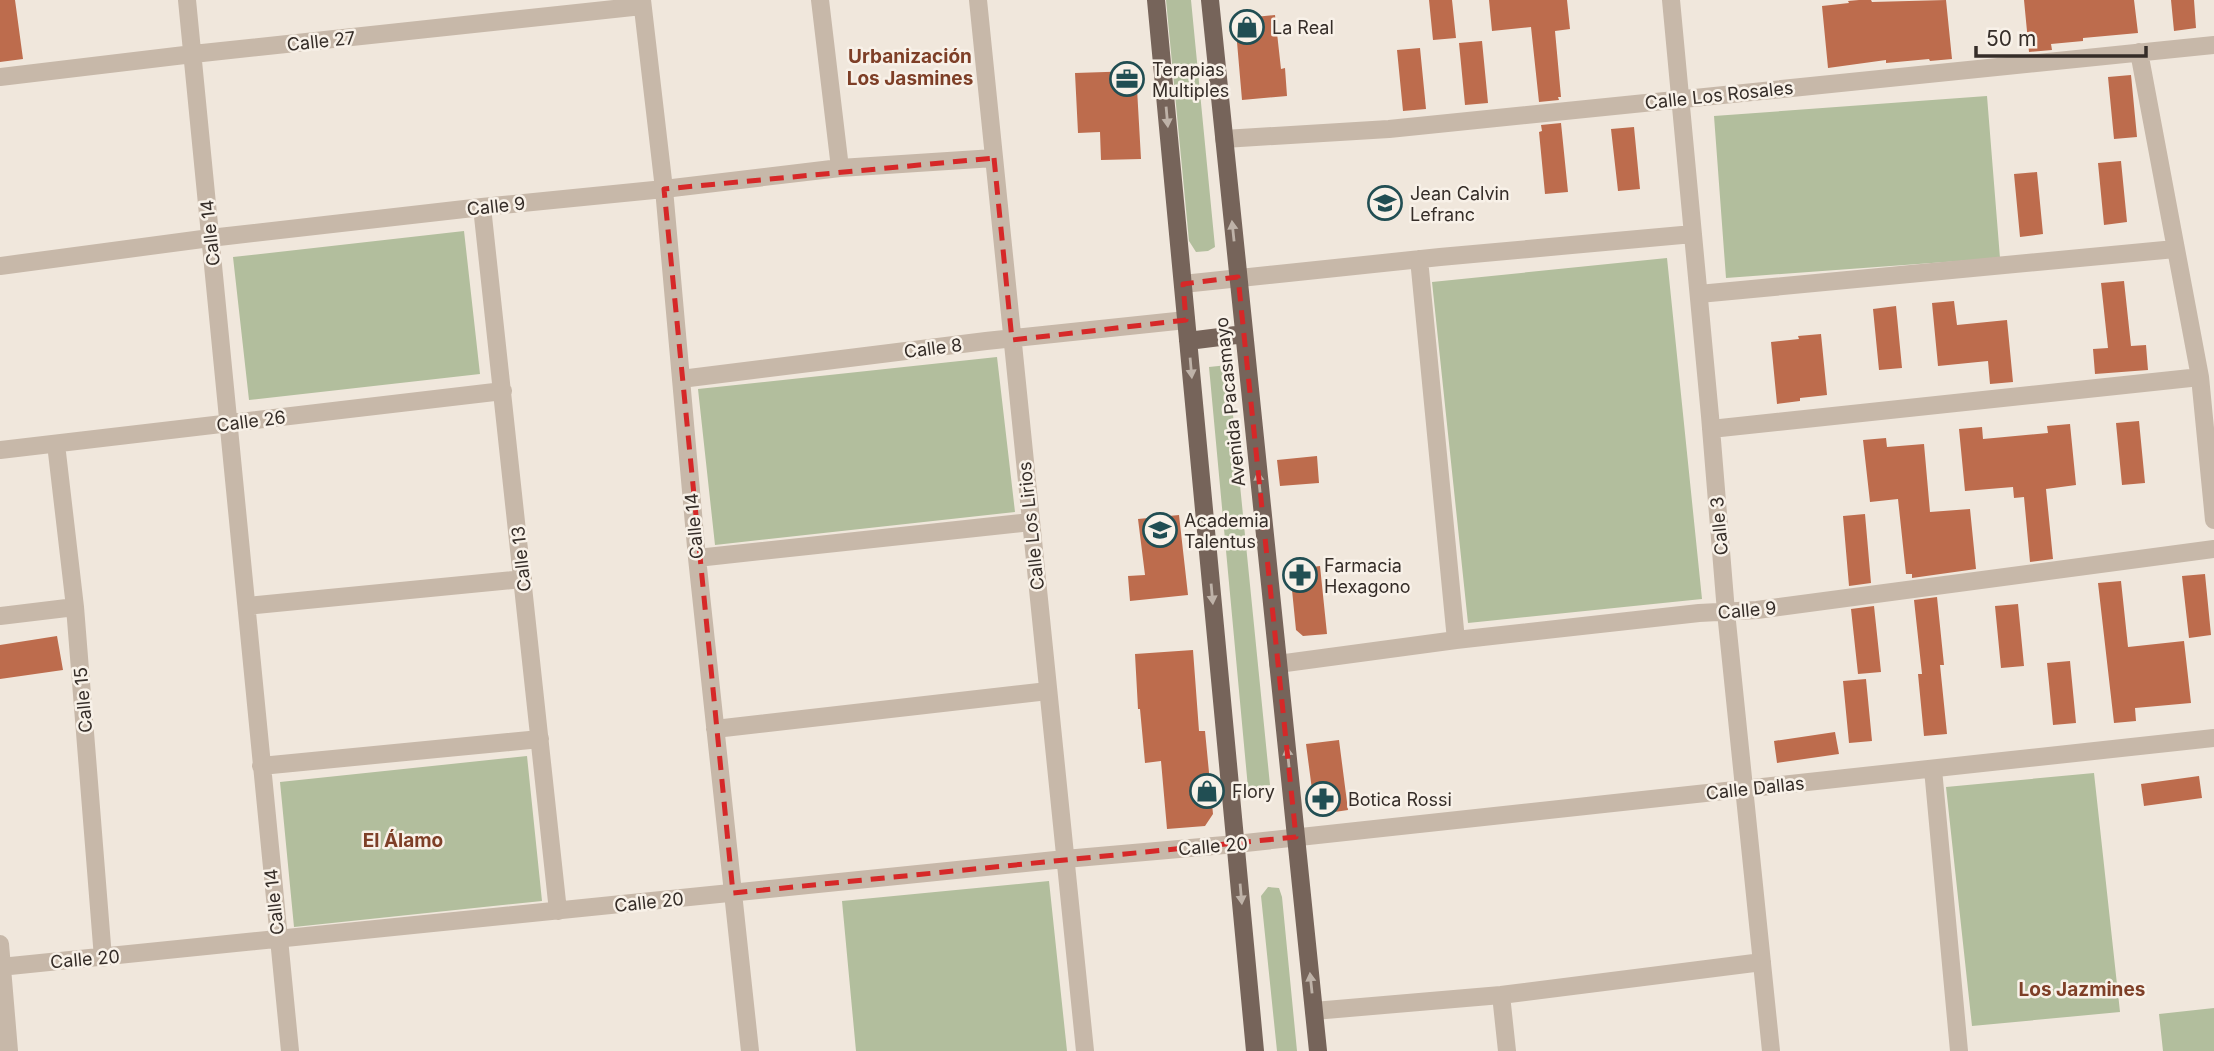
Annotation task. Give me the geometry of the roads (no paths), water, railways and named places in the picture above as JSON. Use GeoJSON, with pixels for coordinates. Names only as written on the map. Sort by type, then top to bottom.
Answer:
{"type":"FeatureCollection","features":[{"type":"Feature","properties":{"kind":"main road","name":"Avenida Pacasmayo"},"geometry":{"type":"LineString","coordinates":[[1156,0],[1255,1051]]}},
{"type":"Feature","properties":{"kind":"main road","name":"Avenida Pacasmayo"},"geometry":{"type":"LineString","coordinates":[[1210,0],[1318,1051]]}},
{"type":"Feature","properties":{"kind":"main road"},"geometry":{"type":"LineString","coordinates":[[1188,341],[1244,334]]}},
{"type":"Feature","properties":{"kind":"street","name":"Calle 14"},"geometry":{"type":"LineString","coordinates":[[187,0],[289,1051]]}},
{"type":"Feature","properties":{"kind":"street"},"geometry":{"type":"LineString","coordinates":[[820,0],[840,168]]}},
{"type":"Feature","properties":{"kind":"street","name":"Calle Los Lirios"},"geometry":{"type":"LineString","coordinates":[[978,0],[1085,1051]]}},
{"type":"Feature","properties":{"kind":"street","name":"Calle 3"},"geometry":{"type":"LineString","coordinates":[[1671,0],[1712,429],[1726,612],[1771,1051]]}},
{"type":"Feature","properties":{"kind":"street","name":"Calle 14"},"geometry":{"type":"LineString","coordinates":[[642,3],[664,189],[697,558],[750,1051]]}},
{"type":"Feature","properties":{"kind":"street","name":"Calle 27"},"geometry":{"type":"LineString","coordinates":[[0,77],[642,3]]}},
{"type":"Feature","properties":{"kind":"street","name":"Calle Los Rosales"},"geometry":{"type":"LineString","coordinates":[[1224,139],[1389,129],[2214,45]]}},
{"type":"Feature","properties":{"kind":"street"},"geometry":{"type":"LineString","coordinates":[[2138,52],[2200,377],[2214,520]]}},
{"type":"Feature","properties":{"kind":"street","name":"Calle 9"},"geometry":{"type":"LineString","coordinates":[[0,266],[210,238],[840,168],[994,158]]}},
{"type":"Feature","properties":{"kind":"street","name":"Calle 13"},"geometry":{"type":"LineString","coordinates":[[482,207],[558,911]]}},
{"type":"Feature","properties":{"kind":"street"},"geometry":{"type":"LineString","coordinates":[[1183,284],[1693,234]]}},
{"type":"Feature","properties":{"kind":"street"},"geometry":{"type":"LineString","coordinates":[[1699,294],[2175,249]]}},
{"type":"Feature","properties":{"kind":"street"},"geometry":{"type":"LineString","coordinates":[[1419,259],[1456,640]]}},
{"type":"Feature","properties":{"kind":"street","name":"Calle 8"},"geometry":{"type":"LineString","coordinates":[[681,379],[986,341],[1186,320]]}},
{"type":"Feature","properties":{"kind":"street"},"geometry":{"type":"LineString","coordinates":[[1712,429],[2200,377]]}},
{"type":"Feature","properties":{"kind":"street","name":"Calle 26"},"geometry":{"type":"LineString","coordinates":[[0,450],[503,391]]}},
{"type":"Feature","properties":{"kind":"street","name":"Calle 15"},"geometry":{"type":"LineString","coordinates":[[56,444],[75,607],[103,958]]}},
{"type":"Feature","properties":{"kind":"street"},"geometry":{"type":"LineString","coordinates":[[697,558],[1031,522]]}},
{"type":"Feature","properties":{"kind":"street","name":"Calle 9"},"geometry":{"type":"LineString","coordinates":[[1279,664],[1456,640],[1699,613],[1757,610],[2214,549]]}},
{"type":"Feature","properties":{"kind":"street"},"geometry":{"type":"LineString","coordinates":[[247,606],[523,579]]}},
{"type":"Feature","properties":{"kind":"street"},"geometry":{"type":"LineString","coordinates":[[0,616],[75,607]]}},
{"type":"Feature","properties":{"kind":"street"},"geometry":{"type":"LineString","coordinates":[[715,729],[1048,691]]}},
{"type":"Feature","properties":{"kind":"street","name":"Calle Dallas"},"geometry":{"type":"LineString","coordinates":[[1296,837],[2214,738]]}},
{"type":"Feature","properties":{"kind":"street"},"geometry":{"type":"LineString","coordinates":[[261,766],[540,739]]}},
{"type":"Feature","properties":{"kind":"street"},"geometry":{"type":"LineString","coordinates":[[1933,769],[1959,1051]]}},
{"type":"Feature","properties":{"kind":"street","name":"Calle 20"},"geometry":{"type":"LineString","coordinates":[[1,967],[1296,837]]}},
{"type":"Feature","properties":{"kind":"street"},"geometry":{"type":"LineString","coordinates":[[0,944],[9,1051]]}},
{"type":"Feature","properties":{"kind":"street"},"geometry":{"type":"LineString","coordinates":[[1314,1011],[1501,995],[1762,962]]}},
{"type":"Feature","properties":{"kind":"street"},"geometry":{"type":"LineString","coordinates":[[1501,995],[1507,1051]]}},
{"type":"Feature","properties":{"kind":"place","name":"La Real"},"geometry":{"type":"Point","coordinates":[1247,27]}},
{"type":"Feature","properties":{"kind":"place","name":"Terapias Multiples"},"geometry":{"type":"Point","coordinates":[1127,79]}},
{"type":"Feature","properties":{"kind":"place","name":"Jean Calvin Lefranc"},"geometry":{"type":"Point","coordinates":[1385,203]}},
{"type":"Feature","properties":{"kind":"place","name":"Academia Talentus"},"geometry":{"type":"Point","coordinates":[1160,530]}},
{"type":"Feature","properties":{"kind":"place","name":"Farmacia Hexagono"},"geometry":{"type":"Point","coordinates":[1300,575]}},
{"type":"Feature","properties":{"kind":"place","name":"Flory"},"geometry":{"type":"Point","coordinates":[1207,791]}},
{"type":"Feature","properties":{"kind":"place","name":"Botica Rossi"},"geometry":{"type":"Point","coordinates":[1323,799]}},
{"type":"Feature","properties":{"kind":"district","name":"Urbanización Los Jasmines"},"geometry":{"type":"Point","coordinates":[910,67]}},
{"type":"Feature","properties":{"kind":"district","name":"El Álamo"},"geometry":{"type":"Point","coordinates":[403,840]}},
{"type":"Feature","properties":{"kind":"district","name":"Los Jazmines"},"geometry":{"type":"Point","coordinates":[2082,989]}}]}
